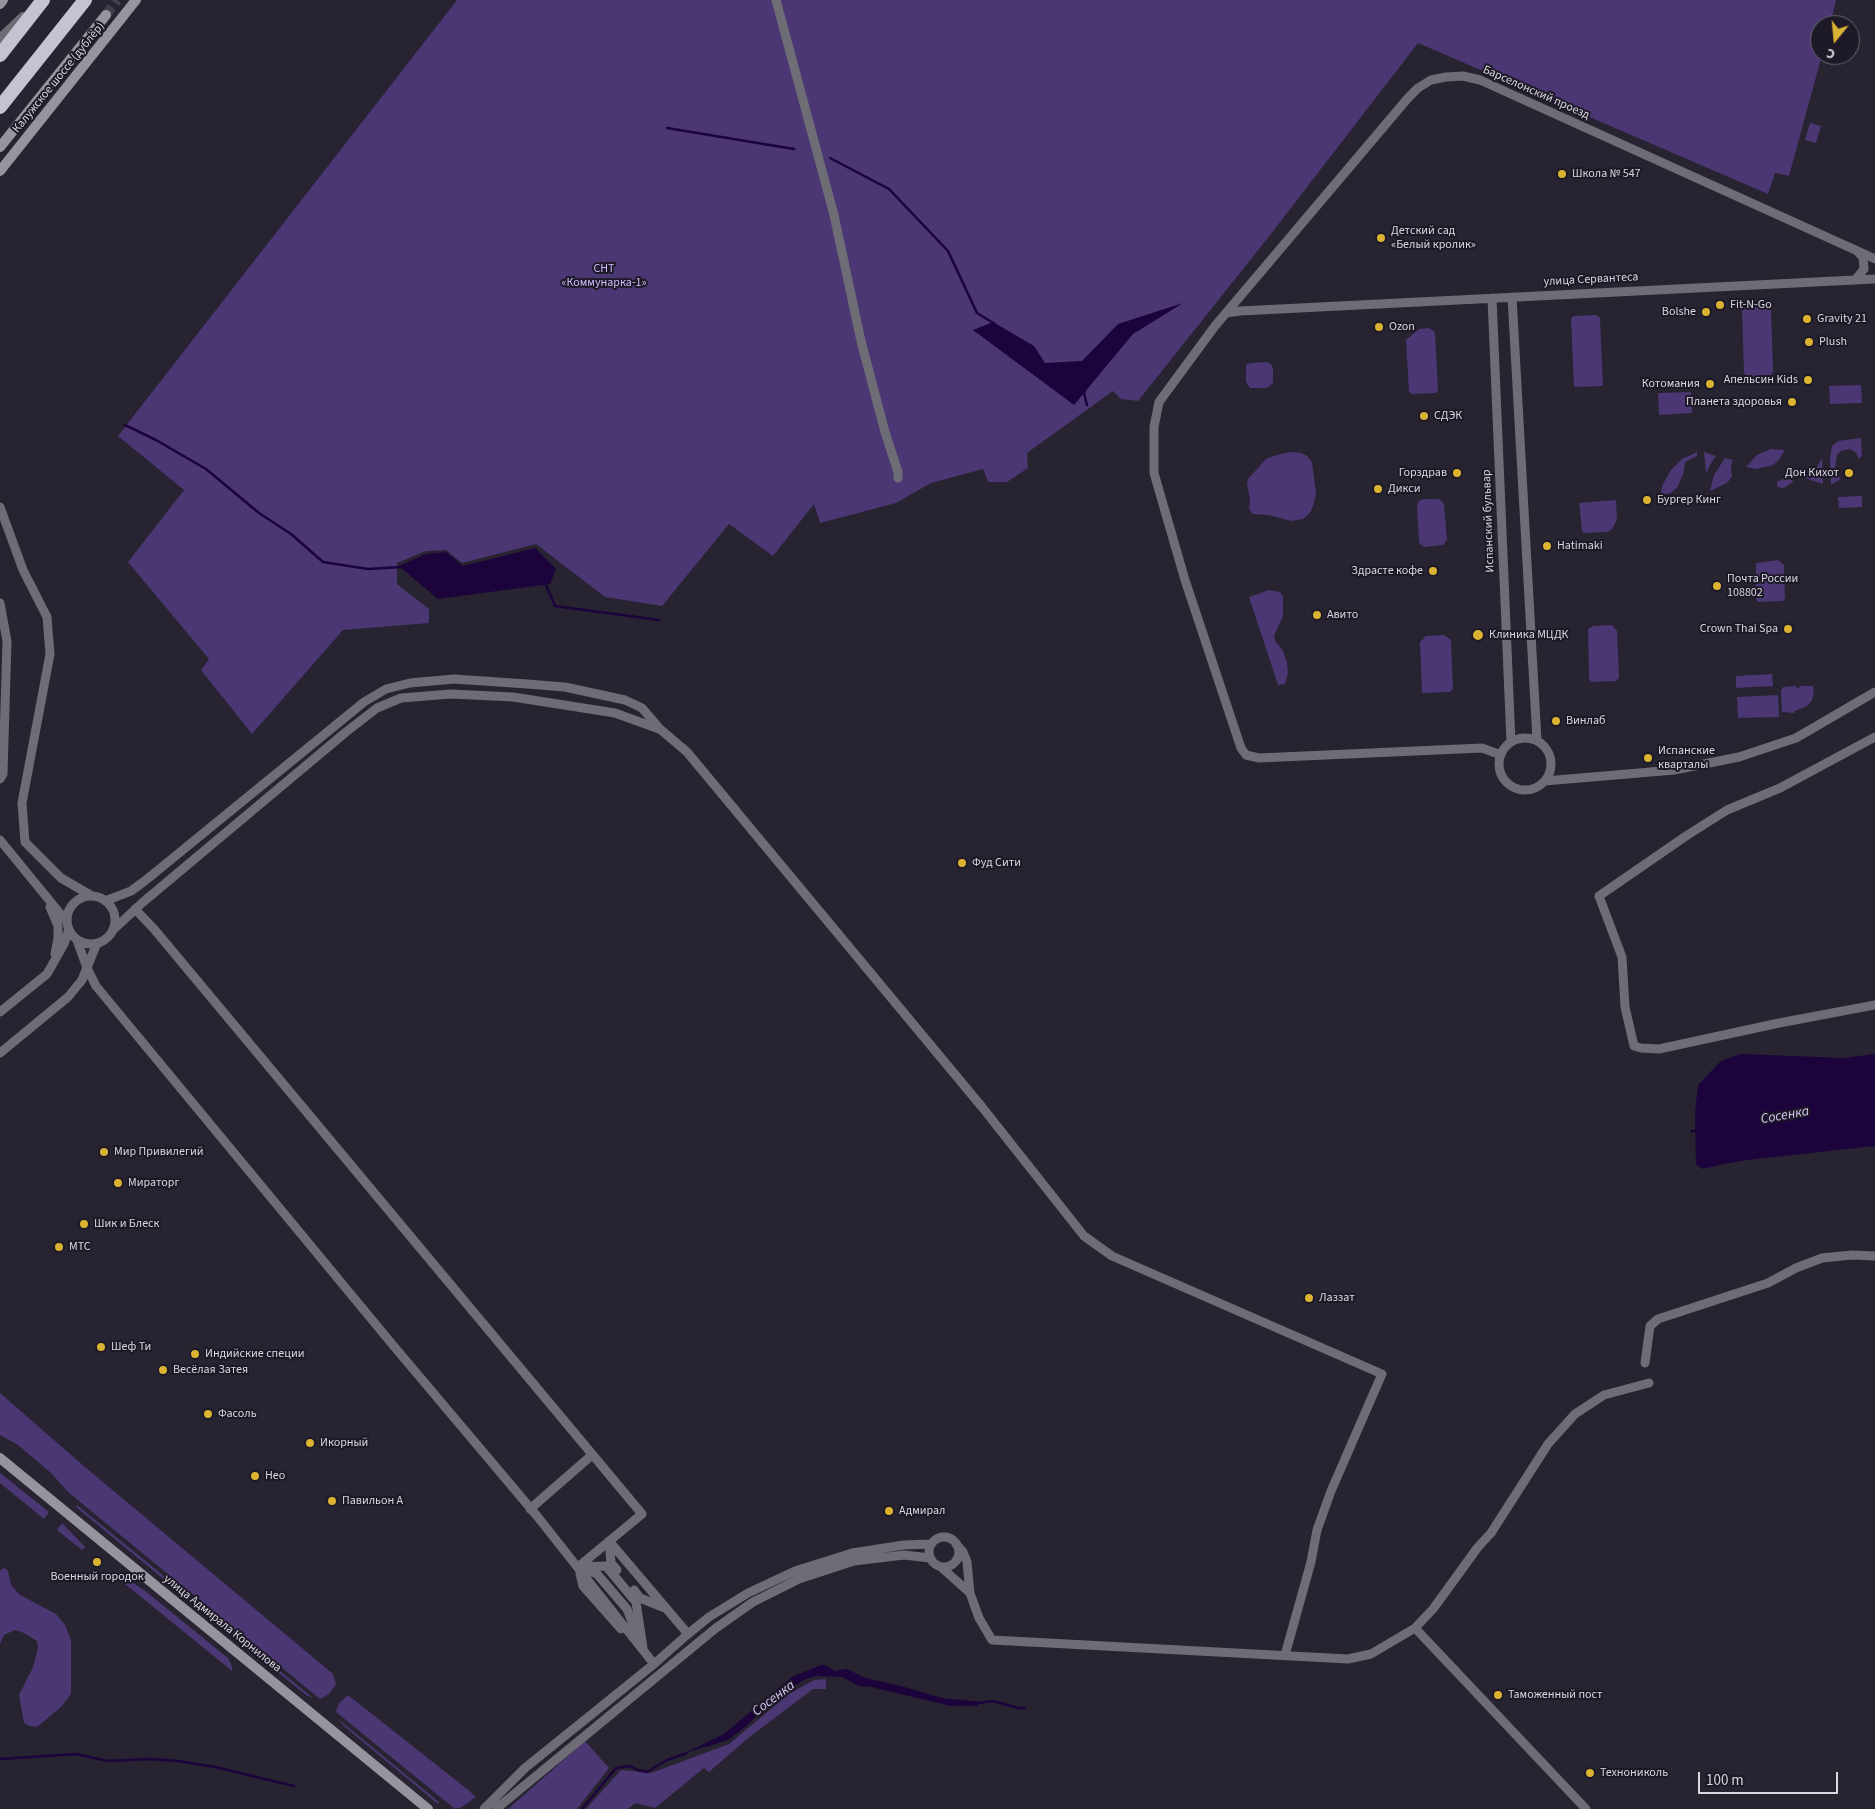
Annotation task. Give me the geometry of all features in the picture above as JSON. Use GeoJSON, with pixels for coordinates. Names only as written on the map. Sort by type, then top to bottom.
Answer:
{"type":"FeatureCollection","features":[{"type":"Feature","properties":{"kind":"highway"},"geometry":{"type":"LineString","coordinates":[[0,55],[42,0]]}},
{"type":"Feature","properties":{"kind":"highway"},"geometry":{"type":"LineString","coordinates":[[0,107],[85,0]]}},
{"type":"Feature","properties":{"kind":"main road"},"geometry":{"type":"LineString","coordinates":[[0,4],[3,0]]}},
{"type":"Feature","properties":{"kind":"main road","name":"Калужское шоссе (дублёр)"},"geometry":{"type":"LineString","coordinates":[[0,171],[136,0]]}},
{"type":"Feature","properties":{"kind":"main road"},"geometry":{"type":"LineString","coordinates":[[0,147],[106,15]]}},
{"type":"Feature","properties":{"kind":"main road","name":"улица Адмирала Корнилова"},"geometry":{"type":"LineString","coordinates":[[0,1458],[428,1809]]}},
{"type":"Feature","properties":{"kind":"street"},"geometry":{"type":"LineString","coordinates":[[0,38],[42,0]]}},
{"type":"Feature","properties":{"kind":"street"},"geometry":{"type":"LineString","coordinates":[[776,0],[834,215],[861,341],[898,472],[898,478]]}},
{"type":"Feature","properties":{"kind":"street","name":"Барселонский проезд"},"geometry":{"type":"LineString","coordinates":[[1501,755],[1482,748],[1259,758],[1246,755],[1241,748],[1184,580],[1154,473],[1154,427],[1159,402],[1217,323],[1408,98],[1418,88],[1431,80],[1446,77],[1463,76],[1480,80],[1875,259]]}},
{"type":"Feature","properties":{"kind":"street"},"geometry":{"type":"LineString","coordinates":[[1856,280],[1864,269],[1862,258],[1858,251]]}},
{"type":"Feature","properties":{"kind":"street","name":"улица Сервантеса"},"geometry":{"type":"LineString","coordinates":[[1226,314],[1250,310],[1875,279]]}},
{"type":"Feature","properties":{"kind":"street"},"geometry":{"type":"LineString","coordinates":[[1244,292],[1243,305],[1250,310]]}},
{"type":"Feature","properties":{"kind":"street"},"geometry":{"type":"LineString","coordinates":[[1512,297],[1537,740]]}},
{"type":"Feature","properties":{"kind":"street","name":"Испанский бульвар"},"geometry":{"type":"LineString","coordinates":[[1492,298],[1511,742]]}},
{"type":"Feature","properties":{"kind":"street"},"geometry":{"type":"LineString","coordinates":[[0,507],[23,570],[47,617],[50,654],[22,803],[25,842],[60,878],[105,901],[113,912],[114,925],[112,931]]}},
{"type":"Feature","properties":{"kind":"street"},"geometry":{"type":"LineString","coordinates":[[0,603],[6,641],[3,774],[0,779]]}},
{"type":"Feature","properties":{"kind":"street"},"geometry":{"type":"LineString","coordinates":[[0,668],[5,678]]}},
{"type":"Feature","properties":{"kind":"street"},"geometry":{"type":"LineString","coordinates":[[105,901],[131,891],[146,880],[364,702],[386,689],[410,683],[454,679],[564,687],[625,700],[642,708],[660,729],[687,752],[982,1107],[1084,1236],[1112,1256],[1382,1374],[1331,1491],[1317,1530],[1311,1562],[1285,1655]]}},
{"type":"Feature","properties":{"kind":"street"},"geometry":{"type":"LineString","coordinates":[[1545,780],[1674,770],[1739,757],[1796,738],[1875,692]]}},
{"type":"Feature","properties":{"kind":"street"},"geometry":{"type":"LineString","coordinates":[[77,940],[84,943],[103,941],[135,909],[346,732],[377,708],[401,698],[451,694],[512,697],[616,714],[660,729]]}},
{"type":"Feature","properties":{"kind":"street"},"geometry":{"type":"LineString","coordinates":[[1875,737],[1780,788],[1728,810],[1686,836],[1599,896],[1622,957],[1625,1006],[1634,1046],[1659,1049],[1875,1004]]}},
{"type":"Feature","properties":{"kind":"street"},"geometry":{"type":"LineString","coordinates":[[1519,738],[1537,740],[1548,750],[1551,758],[1552,766],[1545,780],[1538,786],[1530,789],[1512,786],[1505,780],[1501,772],[1499,764],[1501,755],[1511,742],[1519,738]]}},
{"type":"Feature","properties":{"kind":"street"},"geometry":{"type":"LineString","coordinates":[[0,840],[68,926],[77,940],[96,986],[578,1566],[654,1664]]}},
{"type":"Feature","properties":{"kind":"street"},"geometry":{"type":"LineString","coordinates":[[42,893],[58,926],[56,951],[47,974]]}},
{"type":"Feature","properties":{"kind":"street"},"geometry":{"type":"LineString","coordinates":[[0,1012],[47,974],[64,944],[68,926],[67,915],[74,903],[85,897],[92,896]]}},
{"type":"Feature","properties":{"kind":"street"},"geometry":{"type":"LineString","coordinates":[[135,909],[642,1514],[578,1566]]}},
{"type":"Feature","properties":{"kind":"street"},"geometry":{"type":"LineString","coordinates":[[0,1053],[68,997],[82,980],[97,943]]}},
{"type":"Feature","properties":{"kind":"street"},"geometry":{"type":"LineString","coordinates":[[1645,1363],[1650,1326],[1658,1319],[1768,1283],[1796,1268],[1822,1258],[1852,1255],[1875,1256]]}},
{"type":"Feature","properties":{"kind":"street"},"geometry":{"type":"LineString","coordinates":[[970,1592],[941,1567],[933,1563],[928,1552],[935,1540],[944,1537],[952,1540],[963,1552],[970,1592],[979,1618],[992,1640],[1348,1658],[1371,1654],[1415,1628],[1433,1610],[1478,1547],[1491,1533],[1548,1444],[1575,1414],[1604,1395],[1649,1383]]}},
{"type":"Feature","properties":{"kind":"street"},"geometry":{"type":"LineString","coordinates":[[530,1509],[592,1455]]}},
{"type":"Feature","properties":{"kind":"street"},"geometry":{"type":"LineString","coordinates":[[609,1541],[624,1551],[654,1586],[666,1608],[688,1634]]}},
{"type":"Feature","properties":{"kind":"street"},"geometry":{"type":"LineString","coordinates":[[609,1541],[611,1563],[640,1598],[666,1608]]}},
{"type":"Feature","properties":{"kind":"street"},"geometry":{"type":"LineString","coordinates":[[484,1809],[525,1768],[654,1664],[688,1634],[709,1617],[748,1593],[795,1571],[852,1553],[904,1545],[931,1544]]}},
{"type":"Feature","properties":{"kind":"street"},"geometry":{"type":"LineString","coordinates":[[941,1567],[950,1566],[956,1560],[959,1552],[956,1544]]}},
{"type":"Feature","properties":{"kind":"street"},"geometry":{"type":"LineString","coordinates":[[496,1809],[716,1628],[753,1602],[798,1579],[854,1561],[904,1555],[930,1558]]}},
{"type":"Feature","properties":{"kind":"street"},"geometry":{"type":"LineString","coordinates":[[578,1566],[602,1570],[632,1605],[643,1650]]}},
{"type":"Feature","properties":{"kind":"street"},"geometry":{"type":"LineString","coordinates":[[1415,1628],[1586,1809]]}},
{"type":"Feature","properties":{"kind":"green space","name":"СНТ «Коммунарка-1»"},"geometry":{"type":"Polygon","coordinates":[[[457,0],[1836,0],[1832,15],[1810,15],[1810,65],[1819,65],[1789,176],[1775,173],[1768,194],[1418,43],[1267,239],[1138,401],[1121,399],[1113,391],[1027,453],[1028,468],[1007,482],[988,482],[983,469],[931,483],[896,503],[820,523],[814,504],[773,556],[729,524],[662,606],[605,597],[536,544],[462,563],[446,550],[426,551],[397,563],[397,584],[429,609],[429,623],[343,630],[252,734],[201,670],[209,659],[128,562],[184,490],[118,436],[457,0]]]}},
{"type":"Feature","properties":{"kind":"green space"},"geometry":{"type":"Polygon","coordinates":[[[1810,123],[1821,126],[1816,143],[1805,140],[1810,123]]]}},
{"type":"Feature","properties":{"kind":"green space"},"geometry":{"type":"Polygon","coordinates":[[[1743,306],[1771,307],[1773,372],[1771,375],[1748,377],[1744,373],[1743,306]]]}},
{"type":"Feature","properties":{"kind":"green space"},"geometry":{"type":"Polygon","coordinates":[[[1597,315],[1600,318],[1603,386],[1574,387],[1571,319],[1573,316],[1597,315]]]}},
{"type":"Feature","properties":{"kind":"green space"},"geometry":{"type":"Polygon","coordinates":[[[1429,328],[1435,332],[1438,390],[1436,393],[1412,394],[1409,392],[1406,340],[1419,329],[1429,328]]]}},
{"type":"Feature","properties":{"kind":"green space"},"geometry":{"type":"Polygon","coordinates":[[[1270,363],[1273,368],[1273,383],[1267,388],[1250,388],[1246,382],[1246,365],[1270,363]]]}},
{"type":"Feature","properties":{"kind":"green space"},"geometry":{"type":"Polygon","coordinates":[[[1861,385],[1862,403],[1830,404],[1829,386],[1861,385]]]}},
{"type":"Feature","properties":{"kind":"green space"},"geometry":{"type":"Polygon","coordinates":[[[1691,392],[1692,413],[1659,415],[1658,393],[1691,392]]]}},
{"type":"Feature","properties":{"kind":"green space"},"geometry":{"type":"Polygon","coordinates":[[[1861,438],[1862,456],[1859,459],[1856,453],[1850,449],[1841,451],[1837,455],[1835,468],[1837,475],[1841,479],[1831,485],[1830,458],[1832,446],[1838,441],[1861,438]]]}},
{"type":"Feature","properties":{"kind":"green space"},"geometry":{"type":"Polygon","coordinates":[[[1771,449],[1785,450],[1779,460],[1773,465],[1757,469],[1746,467],[1757,455],[1771,449]]]}},
{"type":"Feature","properties":{"kind":"green space"},"geometry":{"type":"Polygon","coordinates":[[[1290,452],[1301,453],[1312,462],[1316,494],[1310,513],[1303,519],[1291,521],[1269,515],[1253,514],[1249,509],[1248,479],[1266,459],[1290,452]]]}},
{"type":"Feature","properties":{"kind":"green space"},"geometry":{"type":"Polygon","coordinates":[[[1697,452],[1697,456],[1685,462],[1684,472],[1677,488],[1671,493],[1660,495],[1663,484],[1671,470],[1682,459],[1697,452]]]}},
{"type":"Feature","properties":{"kind":"green space"},"geometry":{"type":"Polygon","coordinates":[[[1704,452],[1716,456],[1706,474],[1704,452]]]}},
{"type":"Feature","properties":{"kind":"green space"},"geometry":{"type":"Polygon","coordinates":[[[1725,458],[1733,460],[1731,467],[1732,477],[1727,483],[1710,491],[1714,475],[1725,458]]]}},
{"type":"Feature","properties":{"kind":"green space"},"geometry":{"type":"Polygon","coordinates":[[[1822,458],[1823,484],[1805,478],[1816,469],[1822,458]]]}},
{"type":"Feature","properties":{"kind":"green space"},"geometry":{"type":"Polygon","coordinates":[[[1785,478],[1794,481],[1786,487],[1781,488],[1777,486],[1777,482],[1785,478]]]}},
{"type":"Feature","properties":{"kind":"green space"},"geometry":{"type":"Polygon","coordinates":[[[1862,496],[1862,507],[1839,508],[1838,497],[1862,496]]]}},
{"type":"Feature","properties":{"kind":"green space"},"geometry":{"type":"Polygon","coordinates":[[[1423,499],[1439,499],[1444,504],[1447,540],[1443,545],[1424,547],[1419,543],[1417,506],[1418,502],[1423,499]]]}},
{"type":"Feature","properties":{"kind":"green space"},"geometry":{"type":"Polygon","coordinates":[[[1616,500],[1617,520],[1612,529],[1608,532],[1583,533],[1579,503],[1616,500]]]}},
{"type":"Feature","properties":{"kind":"green space"},"geometry":{"type":"Polygon","coordinates":[[[1778,560],[1784,565],[1785,598],[1783,601],[1758,602],[1756,599],[1756,563],[1778,560]]]}},
{"type":"Feature","properties":{"kind":"green space"},"geometry":{"type":"Polygon","coordinates":[[[1269,590],[1280,592],[1283,597],[1283,616],[1274,636],[1275,641],[1283,651],[1288,673],[1285,684],[1278,685],[1249,597],[1269,590]]]}},
{"type":"Feature","properties":{"kind":"green space"},"geometry":{"type":"Polygon","coordinates":[[[1612,625],[1617,631],[1619,678],[1616,681],[1591,682],[1589,678],[1588,629],[1593,626],[1612,625]]]}},
{"type":"Feature","properties":{"kind":"green space"},"geometry":{"type":"Polygon","coordinates":[[[1444,635],[1451,640],[1453,689],[1450,692],[1422,693],[1420,642],[1426,636],[1444,635]]]}},
{"type":"Feature","properties":{"kind":"green space"},"geometry":{"type":"Polygon","coordinates":[[[1772,674],[1773,686],[1736,688],[1736,676],[1772,674]]]}},
{"type":"Feature","properties":{"kind":"green space"},"geometry":{"type":"Polygon","coordinates":[[[1795,686],[1798,689],[1800,686],[1813,686],[1812,700],[1807,706],[1794,713],[1782,712],[1781,691],[1783,687],[1795,686]]]}},
{"type":"Feature","properties":{"kind":"green space"},"geometry":{"type":"Polygon","coordinates":[[[1778,695],[1779,717],[1738,718],[1737,697],[1778,695]]]}},
{"type":"Feature","properties":{"kind":"green space"},"geometry":{"type":"Polygon","coordinates":[[[0,1393],[85,1467],[333,1674],[336,1684],[329,1694],[320,1699],[68,1492],[51,1473],[18,1445],[0,1435],[0,1393]]]}},
{"type":"Feature","properties":{"kind":"green space"},"geometry":{"type":"Polygon","coordinates":[[[0,1473],[49,1512],[44,1519],[0,1483],[0,1473]]]}},
{"type":"Feature","properties":{"kind":"green space"},"geometry":{"type":"Polygon","coordinates":[[[77,1505],[313,1698],[306,1695],[183,1595],[76,1507],[77,1505]]]}},
{"type":"Feature","properties":{"kind":"green space"},"geometry":{"type":"Polygon","coordinates":[[[62,1523],[85,1547],[82,1550],[57,1530],[62,1523]]]}},
{"type":"Feature","properties":{"kind":"green space"},"geometry":{"type":"Polygon","coordinates":[[[5,1568],[8,1571],[11,1585],[20,1595],[56,1614],[65,1625],[71,1640],[71,1694],[61,1707],[37,1727],[24,1723],[19,1695],[33,1667],[38,1648],[37,1641],[15,1630],[4,1635],[0,1644],[0,1570],[5,1568]]]}},
{"type":"Feature","properties":{"kind":"green space"},"geometry":{"type":"Polygon","coordinates":[[[116,1572],[144,1590],[228,1658],[232,1671],[114,1575],[116,1572]]]}},
{"type":"Feature","properties":{"kind":"green space"},"geometry":{"type":"Polygon","coordinates":[[[826,1679],[826,1689],[813,1689],[747,1739],[709,1772],[704,1768],[655,1808],[635,1803],[628,1809],[586,1809],[621,1770],[651,1773],[729,1744],[789,1694],[814,1680],[826,1679]]]}},
{"type":"Feature","properties":{"kind":"green space"},"geometry":{"type":"Polygon","coordinates":[[[348,1695],[476,1797],[462,1807],[455,1809],[336,1712],[339,1703],[348,1695]]]}},
{"type":"Feature","properties":{"kind":"green space"},"geometry":{"type":"Polygon","coordinates":[[[337,1718],[439,1802],[438,1804],[345,1727],[337,1718]]]}},
{"type":"Feature","properties":{"kind":"green space"},"geometry":{"type":"Polygon","coordinates":[[[585,1741],[609,1768],[577,1809],[508,1809],[585,1741]]]}},
{"type":"Feature","properties":{"kind":"water"},"geometry":{"type":"Polygon","coordinates":[[[1183,303],[1133,334],[1074,405],[973,330],[993,322],[1034,346],[1045,363],[1082,361],[1118,324],[1183,303]]]}},
{"type":"Feature","properties":{"kind":"water"},"geometry":{"type":"Polygon","coordinates":[[[535,548],[556,569],[550,584],[438,599],[399,566],[426,554],[446,552],[463,566],[535,548]]]}},
{"type":"Feature","properties":{"kind":"water"},"geometry":{"type":"Polygon","coordinates":[[[1741,1054],[1843,1058],[1875,1054],[1875,1146],[1747,1160],[1703,1169],[1696,1164],[1695,1113],[1698,1085],[1721,1061],[1741,1054]]]}},
{"type":"Feature","properties":{"kind":"water"},"geometry":{"type":"Polygon","coordinates":[[[825,1665],[835,1671],[847,1669],[865,1678],[942,1698],[981,1702],[977,1706],[951,1706],[871,1687],[859,1686],[842,1677],[816,1676],[790,1688],[728,1740],[685,1753],[724,1734],[792,1677],[825,1665]]]}},
{"type":"Feature","properties":{"kind":"waterway"},"geometry":{"type":"LineString","coordinates":[[667,128],[794,149]]}},
{"type":"Feature","properties":{"kind":"waterway"},"geometry":{"type":"LineString","coordinates":[[830,158],[889,189],[948,251],[977,313],[995,324]]}},
{"type":"Feature","properties":{"kind":"waterway"},"geometry":{"type":"LineString","coordinates":[[1085,391],[1087,405]]}},
{"type":"Feature","properties":{"kind":"waterway"},"geometry":{"type":"LineString","coordinates":[[125,425],[156,440],[206,469],[259,513],[291,534],[323,562],[368,569],[402,567]]}},
{"type":"Feature","properties":{"kind":"waterway"},"geometry":{"type":"LineString","coordinates":[[544,584],[555,606],[659,620]]}},
{"type":"Feature","properties":{"kind":"waterway","name":"Сосенка"},"geometry":{"type":"LineString","coordinates":[[978,1703],[993,1701],[1025,1708]]}},
{"type":"Feature","properties":{"kind":"waterway","name":"Сосенка"},"geometry":{"type":"LineString","coordinates":[[582,1809],[616,1768],[630,1766],[647,1772],[667,1760],[687,1753]]}},
{"type":"Feature","properties":{"kind":"waterway"},"geometry":{"type":"LineString","coordinates":[[0,1759],[76,1754],[108,1761],[149,1759],[178,1761],[215,1767],[294,1786]]}},
{"type":"Feature","properties":{"kind":"tunnel"},"geometry":{"type":"LineString","coordinates":[[106,15],[117,0]]}},
{"type":"Feature","properties":{"kind":"place","name":"Школа № 547"},"geometry":{"type":"Point","coordinates":[1562,174]}},
{"type":"Feature","properties":{"kind":"place","name":"Детский сад «Белый кролик»"},"geometry":{"type":"Point","coordinates":[1381,238]}},
{"type":"Feature","properties":{"kind":"place","name":"Fit-N-Go"},"geometry":{"type":"Point","coordinates":[1720,305]}},
{"type":"Feature","properties":{"kind":"place","name":"Bolshe"},"geometry":{"type":"Point","coordinates":[1706,312]}},
{"type":"Feature","properties":{"kind":"place","name":"Gravity 21"},"geometry":{"type":"Point","coordinates":[1807,319]}},
{"type":"Feature","properties":{"kind":"place","name":"Ozon"},"geometry":{"type":"Point","coordinates":[1379,327]}},
{"type":"Feature","properties":{"kind":"place","name":"Plush"},"geometry":{"type":"Point","coordinates":[1809,342]}},
{"type":"Feature","properties":{"kind":"place","name":"Апельсин Kids"},"geometry":{"type":"Point","coordinates":[1808,380]}},
{"type":"Feature","properties":{"kind":"place","name":"Котомания"},"geometry":{"type":"Point","coordinates":[1710,384]}},
{"type":"Feature","properties":{"kind":"place","name":"Планета здоровья"},"geometry":{"type":"Point","coordinates":[1792,402]}},
{"type":"Feature","properties":{"kind":"place","name":"СДЭК"},"geometry":{"type":"Point","coordinates":[1424,416]}},
{"type":"Feature","properties":{"kind":"place","name":"Горздрав"},"geometry":{"type":"Point","coordinates":[1457,473]}},
{"type":"Feature","properties":{"kind":"place","name":"Дон Кихот"},"geometry":{"type":"Point","coordinates":[1849,473]}},
{"type":"Feature","properties":{"kind":"place","name":"Дикси"},"geometry":{"type":"Point","coordinates":[1378,489]}},
{"type":"Feature","properties":{"kind":"place","name":"Бургер Кинг"},"geometry":{"type":"Point","coordinates":[1647,500]}},
{"type":"Feature","properties":{"kind":"place","name":"Hatimaki"},"geometry":{"type":"Point","coordinates":[1547,546]}},
{"type":"Feature","properties":{"kind":"place","name":"Здрасте кофе"},"geometry":{"type":"Point","coordinates":[1433,571]}},
{"type":"Feature","properties":{"kind":"place","name":"Почта России 108802"},"geometry":{"type":"Point","coordinates":[1717,586]}},
{"type":"Feature","properties":{"kind":"place","name":"Авито"},"geometry":{"type":"Point","coordinates":[1317,615]}},
{"type":"Feature","properties":{"kind":"place","name":"Crown Thai Spa"},"geometry":{"type":"Point","coordinates":[1788,629]}},
{"type":"Feature","properties":{"kind":"place","name":"Клиника МЦДК"},"geometry":{"type":"Point","coordinates":[1478,635]}},
{"type":"Feature","properties":{"kind":"place","name":"Винлаб"},"geometry":{"type":"Point","coordinates":[1556,721]}},
{"type":"Feature","properties":{"kind":"place","name":"Испанские кварталы"},"geometry":{"type":"Point","coordinates":[1648,758]}},
{"type":"Feature","properties":{"kind":"place","name":"Фуд Сити"},"geometry":{"type":"Point","coordinates":[962,863]}},
{"type":"Feature","properties":{"kind":"place","name":"Мир Привилегий"},"geometry":{"type":"Point","coordinates":[104,1152]}},
{"type":"Feature","properties":{"kind":"place","name":"Мираторг"},"geometry":{"type":"Point","coordinates":[118,1183]}},
{"type":"Feature","properties":{"kind":"place","name":"Шик и Блеск"},"geometry":{"type":"Point","coordinates":[84,1224]}},
{"type":"Feature","properties":{"kind":"place","name":"МТС"},"geometry":{"type":"Point","coordinates":[59,1247]}},
{"type":"Feature","properties":{"kind":"place","name":"Лаззат"},"geometry":{"type":"Point","coordinates":[1309,1298]}},
{"type":"Feature","properties":{"kind":"place","name":"Шеф Ти"},"geometry":{"type":"Point","coordinates":[101,1347]}},
{"type":"Feature","properties":{"kind":"place","name":"Индийские специи"},"geometry":{"type":"Point","coordinates":[195,1354]}},
{"type":"Feature","properties":{"kind":"place","name":"Весёлая Затея"},"geometry":{"type":"Point","coordinates":[163,1370]}},
{"type":"Feature","properties":{"kind":"place","name":"Фасоль"},"geometry":{"type":"Point","coordinates":[208,1414]}},
{"type":"Feature","properties":{"kind":"place","name":"Икорный"},"geometry":{"type":"Point","coordinates":[310,1443]}},
{"type":"Feature","properties":{"kind":"place","name":"Нео"},"geometry":{"type":"Point","coordinates":[255,1476]}},
{"type":"Feature","properties":{"kind":"place","name":"Павильон А"},"geometry":{"type":"Point","coordinates":[332,1501]}},
{"type":"Feature","properties":{"kind":"place","name":"Адмирал"},"geometry":{"type":"Point","coordinates":[889,1511]}},
{"type":"Feature","properties":{"kind":"place","name":"Военный городок"},"geometry":{"type":"Point","coordinates":[97,1562]}},
{"type":"Feature","properties":{"kind":"place","name":"Таможенный пост"},"geometry":{"type":"Point","coordinates":[1498,1695]}},
{"type":"Feature","properties":{"kind":"place","name":"Технониколь"},"geometry":{"type":"Point","coordinates":[1590,1773]}}]}
